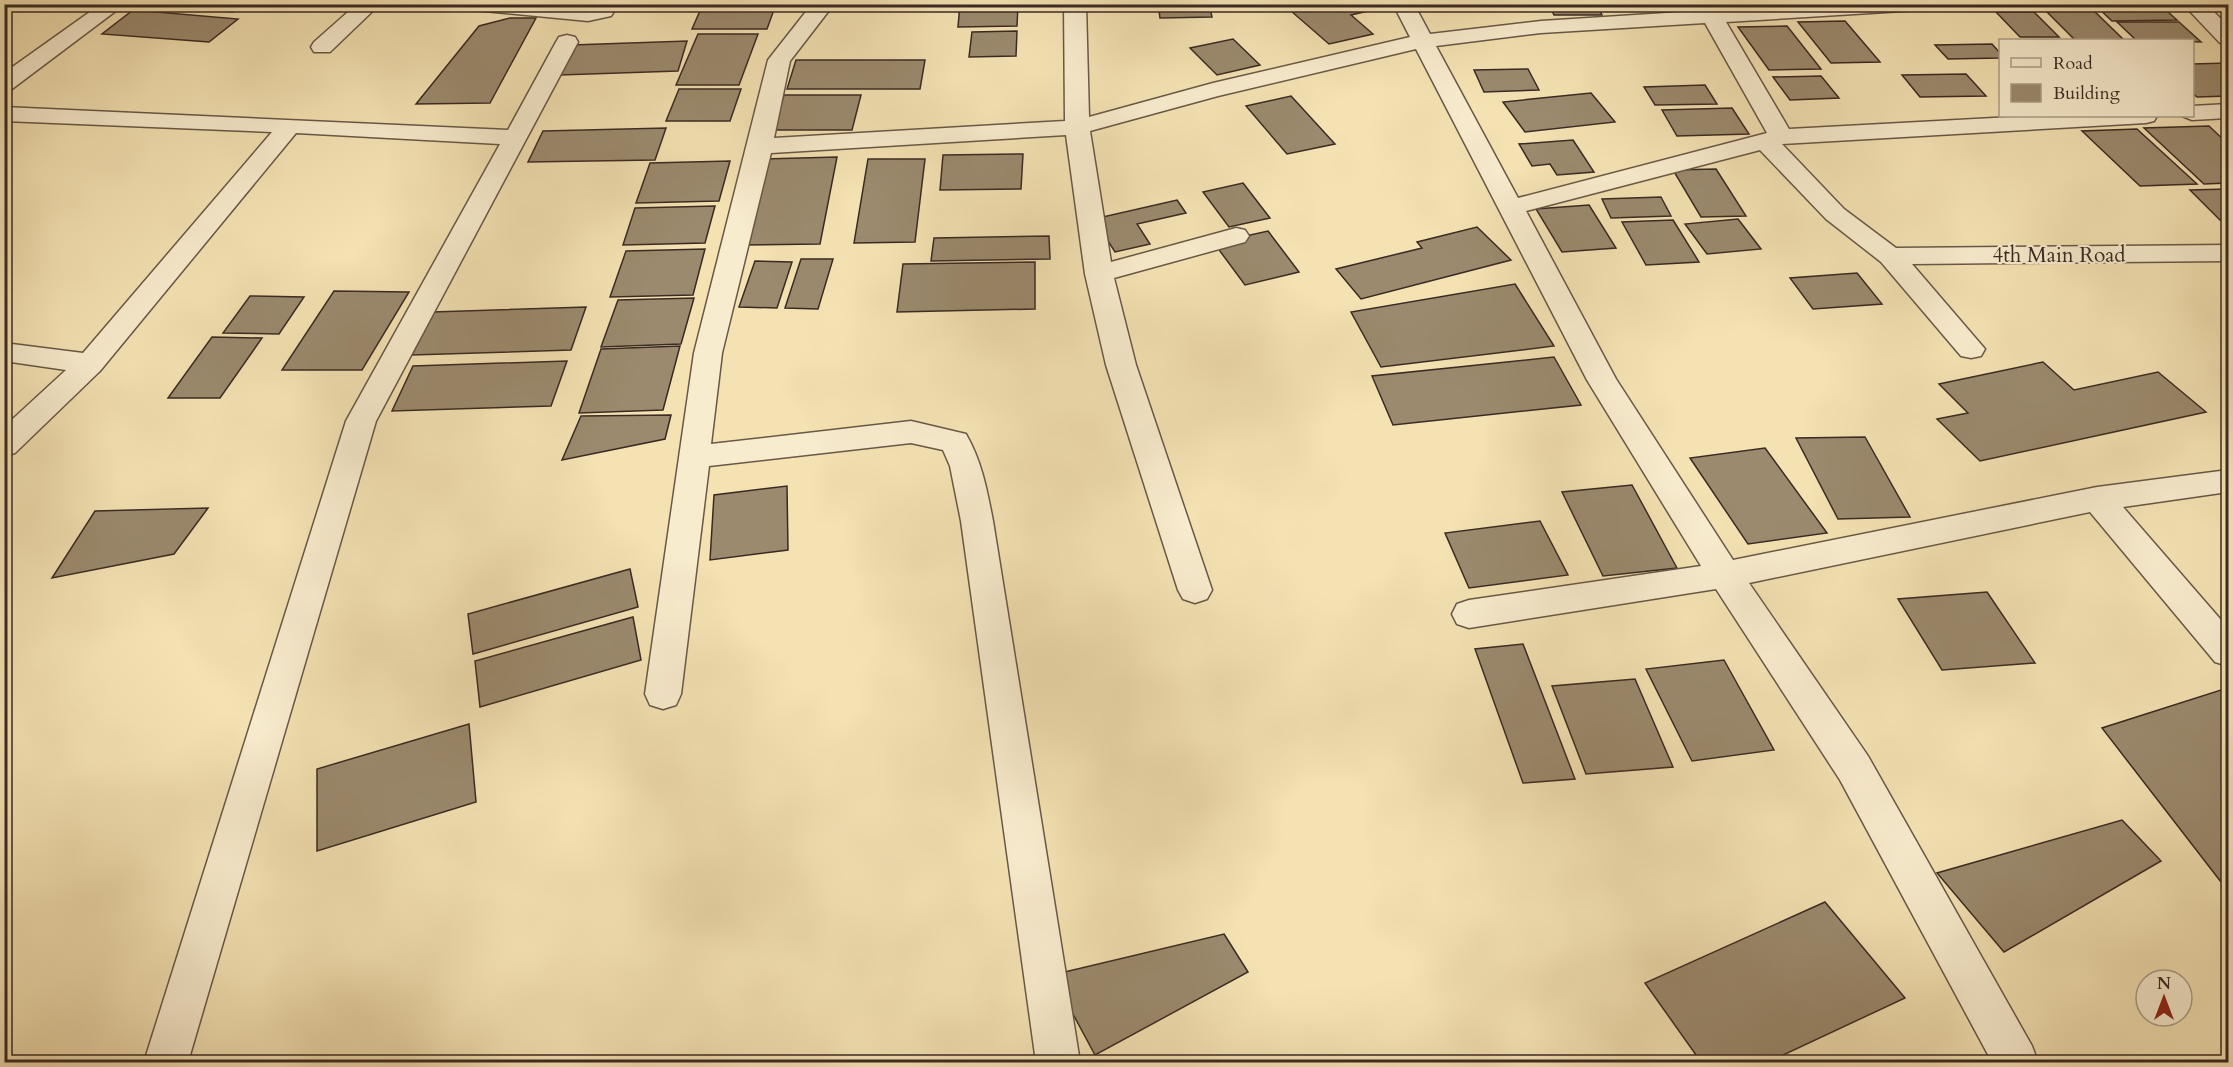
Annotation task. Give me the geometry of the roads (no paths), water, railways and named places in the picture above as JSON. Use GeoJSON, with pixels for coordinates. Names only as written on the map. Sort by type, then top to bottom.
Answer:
{"type":"FeatureCollection","features":[{"type":"Feature","properties":{"kind":"street"},"geometry":{"type":"LineString","coordinates":[[4,84],[115,4]]}},
{"type":"Feature","properties":{"kind":"street"},"geometry":{"type":"LineString","coordinates":[[322,47],[370,4]]}},
{"type":"Feature","properties":{"kind":"street"},"geometry":{"type":"LineString","coordinates":[[474,4],[588,15],[603,11],[609,4]]}},
{"type":"Feature","properties":{"kind":"street"},"geometry":{"type":"LineString","coordinates":[[663,694],[708,353],[779,60],[824,4]]}},
{"type":"Feature","properties":{"kind":"street"},"geometry":{"type":"LineString","coordinates":[[1075,4],[1077,127],[1099,274],[1121,365],[1196,590]]}},
{"type":"Feature","properties":{"kind":"street"},"geometry":{"type":"LineString","coordinates":[[1403,4],[1602,380],[1725,574],[1854,768],[2016,1062]]}},
{"type":"Feature","properties":{"kind":"street"},"geometry":{"type":"LineString","coordinates":[[2193,4],[2229,38]]}},
{"type":"Feature","properties":{"kind":"street"},"geometry":{"type":"LineString","coordinates":[[760,146],[1077,127],[1213,90],[1422,41],[1708,10],[1908,5]]}},
{"type":"Feature","properties":{"kind":"street"},"geometry":{"type":"LineString","coordinates":[[1708,10],[1773,139],[1835,214],[1890,256],[1971,349]]}},
{"type":"Feature","properties":{"kind":"street"},"geometry":{"type":"LineString","coordinates":[[166,1062],[361,421],[567,42]]}},
{"type":"Feature","properties":{"kind":"street"},"geometry":{"type":"LineString","coordinates":[[4,58],[38,60]]}},
{"type":"Feature","properties":{"kind":"street"},"geometry":{"type":"LineString","coordinates":[[2194,113],[2229,111]]}},
{"type":"Feature","properties":{"kind":"street"},"geometry":{"type":"LineString","coordinates":[[4,114],[516,138]]}},
{"type":"Feature","properties":{"kind":"street"},"geometry":{"type":"LineString","coordinates":[[1512,207],[1773,139],[2130,117]]}},
{"type":"Feature","properties":{"kind":"street"},"geometry":{"type":"LineString","coordinates":[[4,445],[90,364],[290,126]]}},
{"type":"Feature","properties":{"kind":"street"},"geometry":{"type":"LineString","coordinates":[[1099,274],[1236,236]]}},
{"type":"Feature","properties":{"kind":"street","name":"4th Main Road"},"geometry":{"type":"LineString","coordinates":[[1890,256],[2219,253]]}},
{"type":"Feature","properties":{"kind":"street"},"geometry":{"type":"LineString","coordinates":[[4,352],[90,364]]}},
{"type":"Feature","properties":{"kind":"street"},"geometry":{"type":"LineString","coordinates":[[693,457],[911,432],[955,442],[966,466],[977,521],[1058,1062]]}},
{"type":"Feature","properties":{"kind":"street"},"geometry":{"type":"LineString","coordinates":[[1469,614],[1725,574],[2097,499],[2229,481]]}},
{"type":"Feature","properties":{"kind":"street"},"geometry":{"type":"LineString","coordinates":[[2097,499],[2229,652]]}}]}
